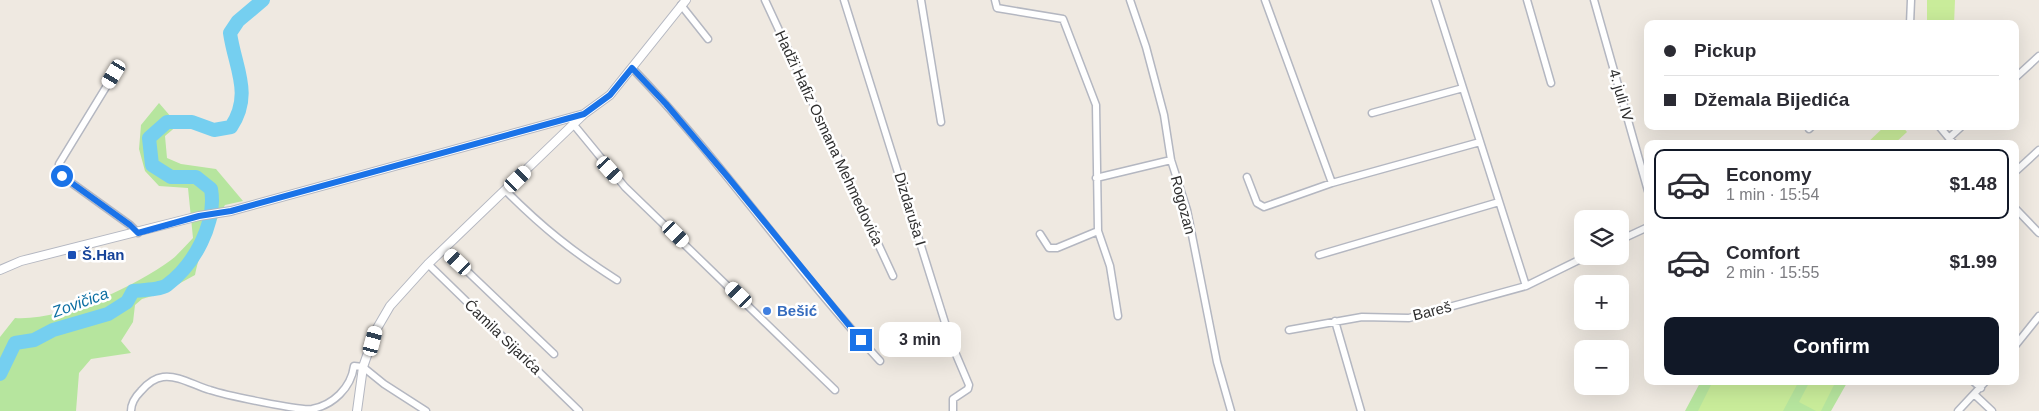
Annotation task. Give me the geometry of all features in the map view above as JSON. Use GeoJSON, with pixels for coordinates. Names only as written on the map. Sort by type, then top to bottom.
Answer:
{"type":"FeatureCollection","features":[{"type":"Feature","properties":{"kind":"street","name":"Hadži Hafiz Osmana Mehmedovića"},"geometry":{"type":"LineString","coordinates":[[765,0],[894,276]]}},
{"type":"Feature","properties":{"kind":"street","name":"Dizdaruša I"},"geometry":{"type":"LineString","coordinates":[[844,0],[952,344],[969,385],[968,389],[953,399],[952,411]]}},
{"type":"Feature","properties":{"kind":"street"},"geometry":{"type":"LineString","coordinates":[[921,0],[941,122]]}},
{"type":"Feature","properties":{"kind":"street"},"geometry":{"type":"LineString","coordinates":[[995,0],[997,8],[1063,19],[1096,105],[1098,230],[1110,266],[1118,316]]}},
{"type":"Feature","properties":{"kind":"street","name":"Rogozan"},"geometry":{"type":"LineString","coordinates":[[1130,0],[1146,47],[1160,98],[1171,160],[1187,210],[1217,362],[1230,411]]}},
{"type":"Feature","properties":{"kind":"street"},"geometry":{"type":"LineString","coordinates":[[1265,0],[1332,183]]}},
{"type":"Feature","properties":{"kind":"street"},"geometry":{"type":"LineString","coordinates":[[1435,0],[1526,286]]}},
{"type":"Feature","properties":{"kind":"street"},"geometry":{"type":"LineString","coordinates":[[1527,0],[1551,83]]}},
{"type":"Feature","properties":{"kind":"street","name":"4. juli IV"},"geometry":{"type":"LineString","coordinates":[[1594,0],[1644,177]]}},
{"type":"Feature","properties":{"kind":"street"},"geometry":{"type":"LineString","coordinates":[[1910,20],[1911,0]]}},
{"type":"Feature","properties":{"kind":"street"},"geometry":{"type":"LineString","coordinates":[[357,411],[363,366],[376,330],[390,306],[428,264],[584,114],[610,95],[683,3],[708,39]]}},
{"type":"Feature","properties":{"kind":"street"},"geometry":{"type":"LineString","coordinates":[[2019,75],[2038,60]]}},
{"type":"Feature","properties":{"kind":"street"},"geometry":{"type":"LineString","coordinates":[[632,68],[666,104],[751,204],[851,330],[880,361]]}},
{"type":"Feature","properties":{"kind":"street"},"geometry":{"type":"LineString","coordinates":[[114,74],[59,164],[59,171],[62,176],[130,225],[138,233]]}},
{"type":"Feature","properties":{"kind":"street"},"geometry":{"type":"LineString","coordinates":[[1372,113],[1463,88]]}},
{"type":"Feature","properties":{"kind":"street"},"geometry":{"type":"LineString","coordinates":[[0,270],[21,261],[138,233],[199,216],[231,211],[584,114]]}},
{"type":"Feature","properties":{"kind":"street"},"geometry":{"type":"LineString","coordinates":[[574,125],[625,187],[836,390]]}},
{"type":"Feature","properties":{"kind":"street"},"geometry":{"type":"LineString","coordinates":[[1942,130],[1951,140]]}},
{"type":"Feature","properties":{"kind":"street"},"geometry":{"type":"LineString","coordinates":[[1247,177],[1257,203],[1264,207],[1332,183],[1480,142]]}},
{"type":"Feature","properties":{"kind":"street"},"geometry":{"type":"LineString","coordinates":[[2019,168],[2039,150]]}},
{"type":"Feature","properties":{"kind":"street"},"geometry":{"type":"LineString","coordinates":[[1096,178],[1171,160]]}},
{"type":"Feature","properties":{"kind":"street"},"geometry":{"type":"LineString","coordinates":[[506,191],[546,230],[582,258],[617,280]]}},
{"type":"Feature","properties":{"kind":"street"},"geometry":{"type":"LineString","coordinates":[[1319,254],[1499,202]]}},
{"type":"Feature","properties":{"kind":"street"},"geometry":{"type":"LineString","coordinates":[[2019,212],[2039,233]]}},
{"type":"Feature","properties":{"kind":"street"},"geometry":{"type":"LineString","coordinates":[[1629,236],[1644,229]]}},
{"type":"Feature","properties":{"kind":"street"},"geometry":{"type":"LineString","coordinates":[[1040,234],[1049,248],[1057,248],[1098,230]]}},
{"type":"Feature","properties":{"kind":"street","name":"Ćamila Sijarića"},"geometry":{"type":"LineString","coordinates":[[444,249],[554,354]]}},
{"type":"Feature","properties":{"kind":"street","name":"Bareš"},"geometry":{"type":"LineString","coordinates":[[1289,330],[1362,317],[1409,318],[1526,286],[1574,262]]}},
{"type":"Feature","properties":{"kind":"street","name":"Ćamila Sijarića"},"geometry":{"type":"LineString","coordinates":[[428,264],[579,411]]}},
{"type":"Feature","properties":{"kind":"street"},"geometry":{"type":"LineString","coordinates":[[2019,341],[2039,316]]}},
{"type":"Feature","properties":{"kind":"street"},"geometry":{"type":"LineString","coordinates":[[1335,321],[1362,411]]}},
{"type":"Feature","properties":{"kind":"street"},"geometry":{"type":"LineString","coordinates":[[131,411],[138,394],[154,379],[172,377],[210,390],[309,410],[327,405],[338,396],[348,385],[354,366],[363,366],[384,384],[426,411]]}},
{"type":"Feature","properties":{"kind":"street"},"geometry":{"type":"LineString","coordinates":[[1978,385],[1981,388]]}},
{"type":"Feature","properties":{"kind":"street"},"geometry":{"type":"LineString","coordinates":[[1958,411],[1983,385]]}},
{"type":"Feature","properties":{"kind":"street"},"geometry":{"type":"LineString","coordinates":[[1975,395],[1992,411]]}},
{"type":"Feature","properties":{"kind":"green space"},"geometry":{"type":"Polygon","coordinates":[[[1927,0],[1955,0],[1954,20],[1927,20],[1927,0]]]}},
{"type":"Feature","properties":{"kind":"green space"},"geometry":{"type":"Polygon","coordinates":[[[159,103],[178,125],[165,136],[167,158],[181,164],[216,169],[243,201],[225,205],[203,247],[195,275],[162,293],[142,299],[135,305],[133,322],[121,341],[131,353],[91,359],[79,373],[76,411],[0,411],[0,337],[15,318],[54,314],[118,291],[171,260],[193,238],[188,188],[159,186],[145,171],[139,149],[141,125],[159,103]]]}},
{"type":"Feature","properties":{"kind":"green space"},"geometry":{"type":"Polygon","coordinates":[[[1881,130],[1905,130],[1907,132],[1898,140],[1870,140],[1881,130]]]}},
{"type":"Feature","properties":{"kind":"green space"},"geometry":{"type":"Polygon","coordinates":[[[1699,385],[1846,385],[1831,411],[1685,411],[1699,385]]]}},
{"type":"Feature","properties":{"kind":"green space"},"geometry":{"type":"Polygon","coordinates":[[[1711,385],[1797,385],[1783,411],[1698,411],[1711,385]]]}},
{"type":"Feature","properties":{"kind":"green space"},"geometry":{"type":"Polygon","coordinates":[[[1808,385],[1834,385],[1821,411],[1816,411],[1799,402],[1808,385]]]}},
{"type":"Feature","properties":{"kind":"waterway","name":"Zovičica"},"geometry":{"type":"LineString","coordinates":[[0,374],[15,343],[34,340],[53,330],[108,314],[127,302],[133,291],[164,287],[177,277],[194,255],[207,229],[212,202],[211,189],[196,177],[171,177],[152,165],[149,138],[167,122],[192,122],[214,130],[231,127],[241,103],[242,92],[230,33],[238,21],[263,0]]}},
{"type":"Feature","properties":{"kind":"place","name":"Š.Han"},"geometry":{"type":"Point","coordinates":[72,255]}},
{"type":"Feature","properties":{"kind":"place","name":"Bešić"},"geometry":{"type":"Point","coordinates":[767,311]}},
{"type":"Feature","properties":{"kind":"route"},"geometry":{"type":"LineString","coordinates":[[62,176],[130,225],[138,233],[199,216],[231,211],[584,114],[610,95],[632,68],[666,104],[751,204],[861,340]]}}]}
